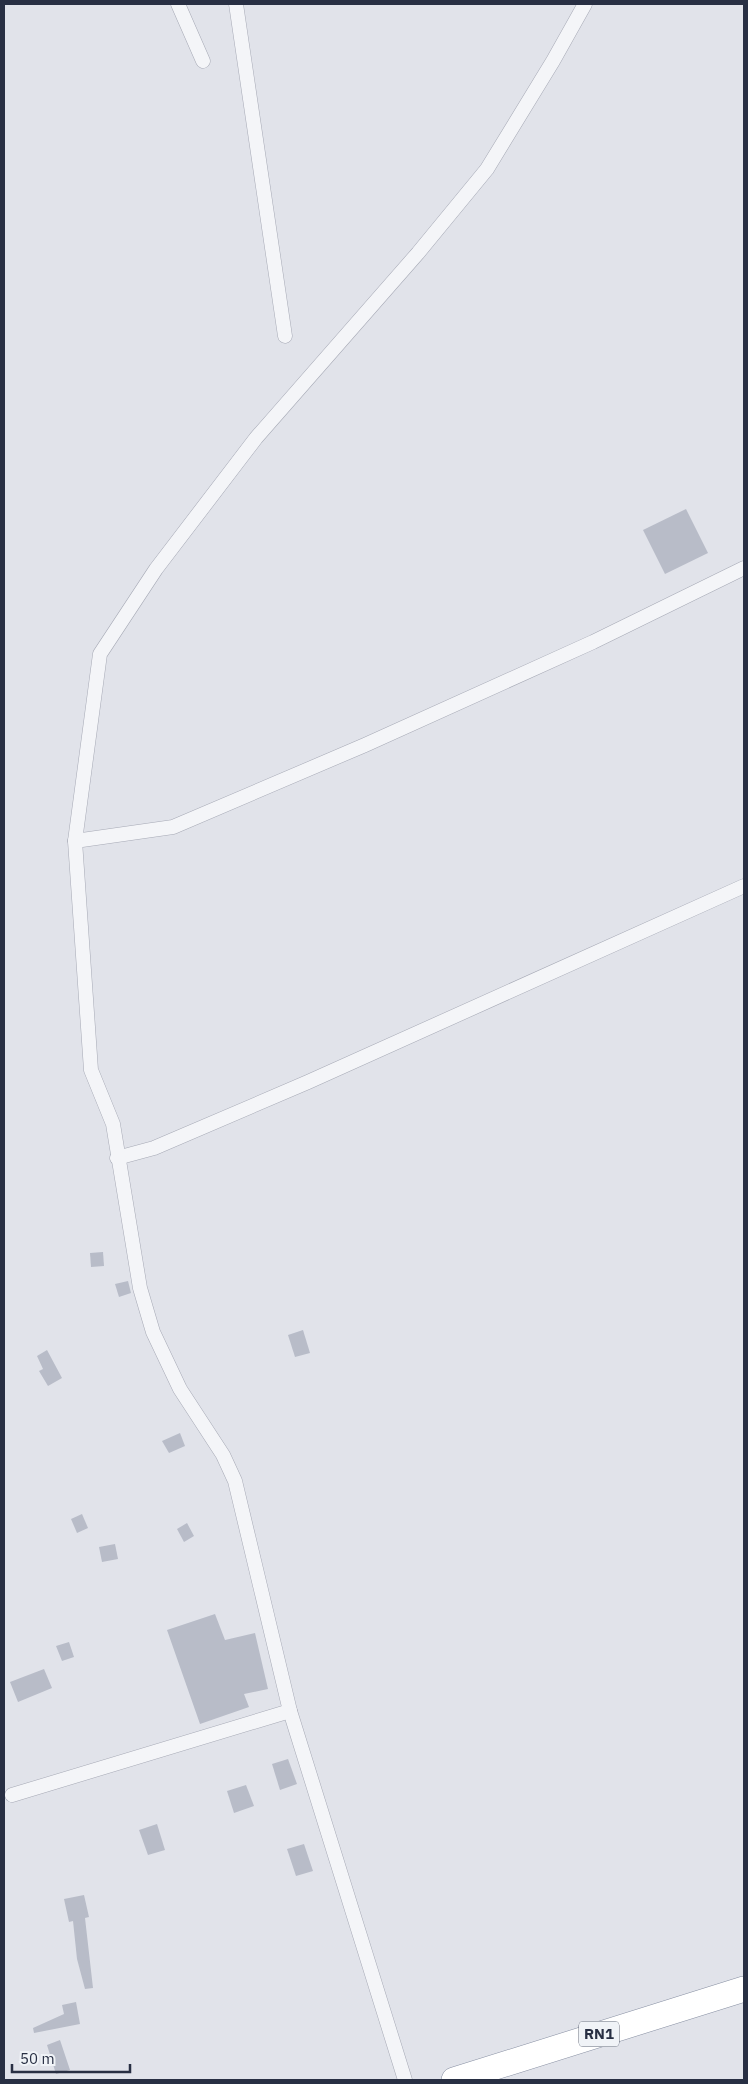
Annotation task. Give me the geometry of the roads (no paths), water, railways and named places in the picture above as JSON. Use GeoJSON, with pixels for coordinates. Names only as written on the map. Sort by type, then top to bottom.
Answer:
{"type":"FeatureCollection","features":[{"type":"Feature","properties":{"kind":"highway","name":"RN1"},"geometry":{"type":"LineString","coordinates":[[454,2080],[744,1989]]}},
{"type":"Feature","properties":{"kind":"street"},"geometry":{"type":"LineString","coordinates":[[178,4],[203,61]]}},
{"type":"Feature","properties":{"kind":"street"},"geometry":{"type":"LineString","coordinates":[[236,4],[285,336]]}},
{"type":"Feature","properties":{"kind":"street"},"geometry":{"type":"LineString","coordinates":[[406,2080],[290,1711],[236,1481],[223,1455],[180,1389],[153,1332],[140,1288],[117,1158],[113,1124],[91,1070],[75,841],[100,654],[156,569],[256,438],[418,253],[487,169],[553,61],[585,4]]}},
{"type":"Feature","properties":{"kind":"street"},"geometry":{"type":"LineString","coordinates":[[75,841],[173,827],[373,742],[584,646],[744,568]]}},
{"type":"Feature","properties":{"kind":"street"},"geometry":{"type":"LineString","coordinates":[[117,1158],[154,1148],[308,1082],[744,886]]}},
{"type":"Feature","properties":{"kind":"street"},"geometry":{"type":"LineString","coordinates":[[12,1795],[290,1711]]}}]}
